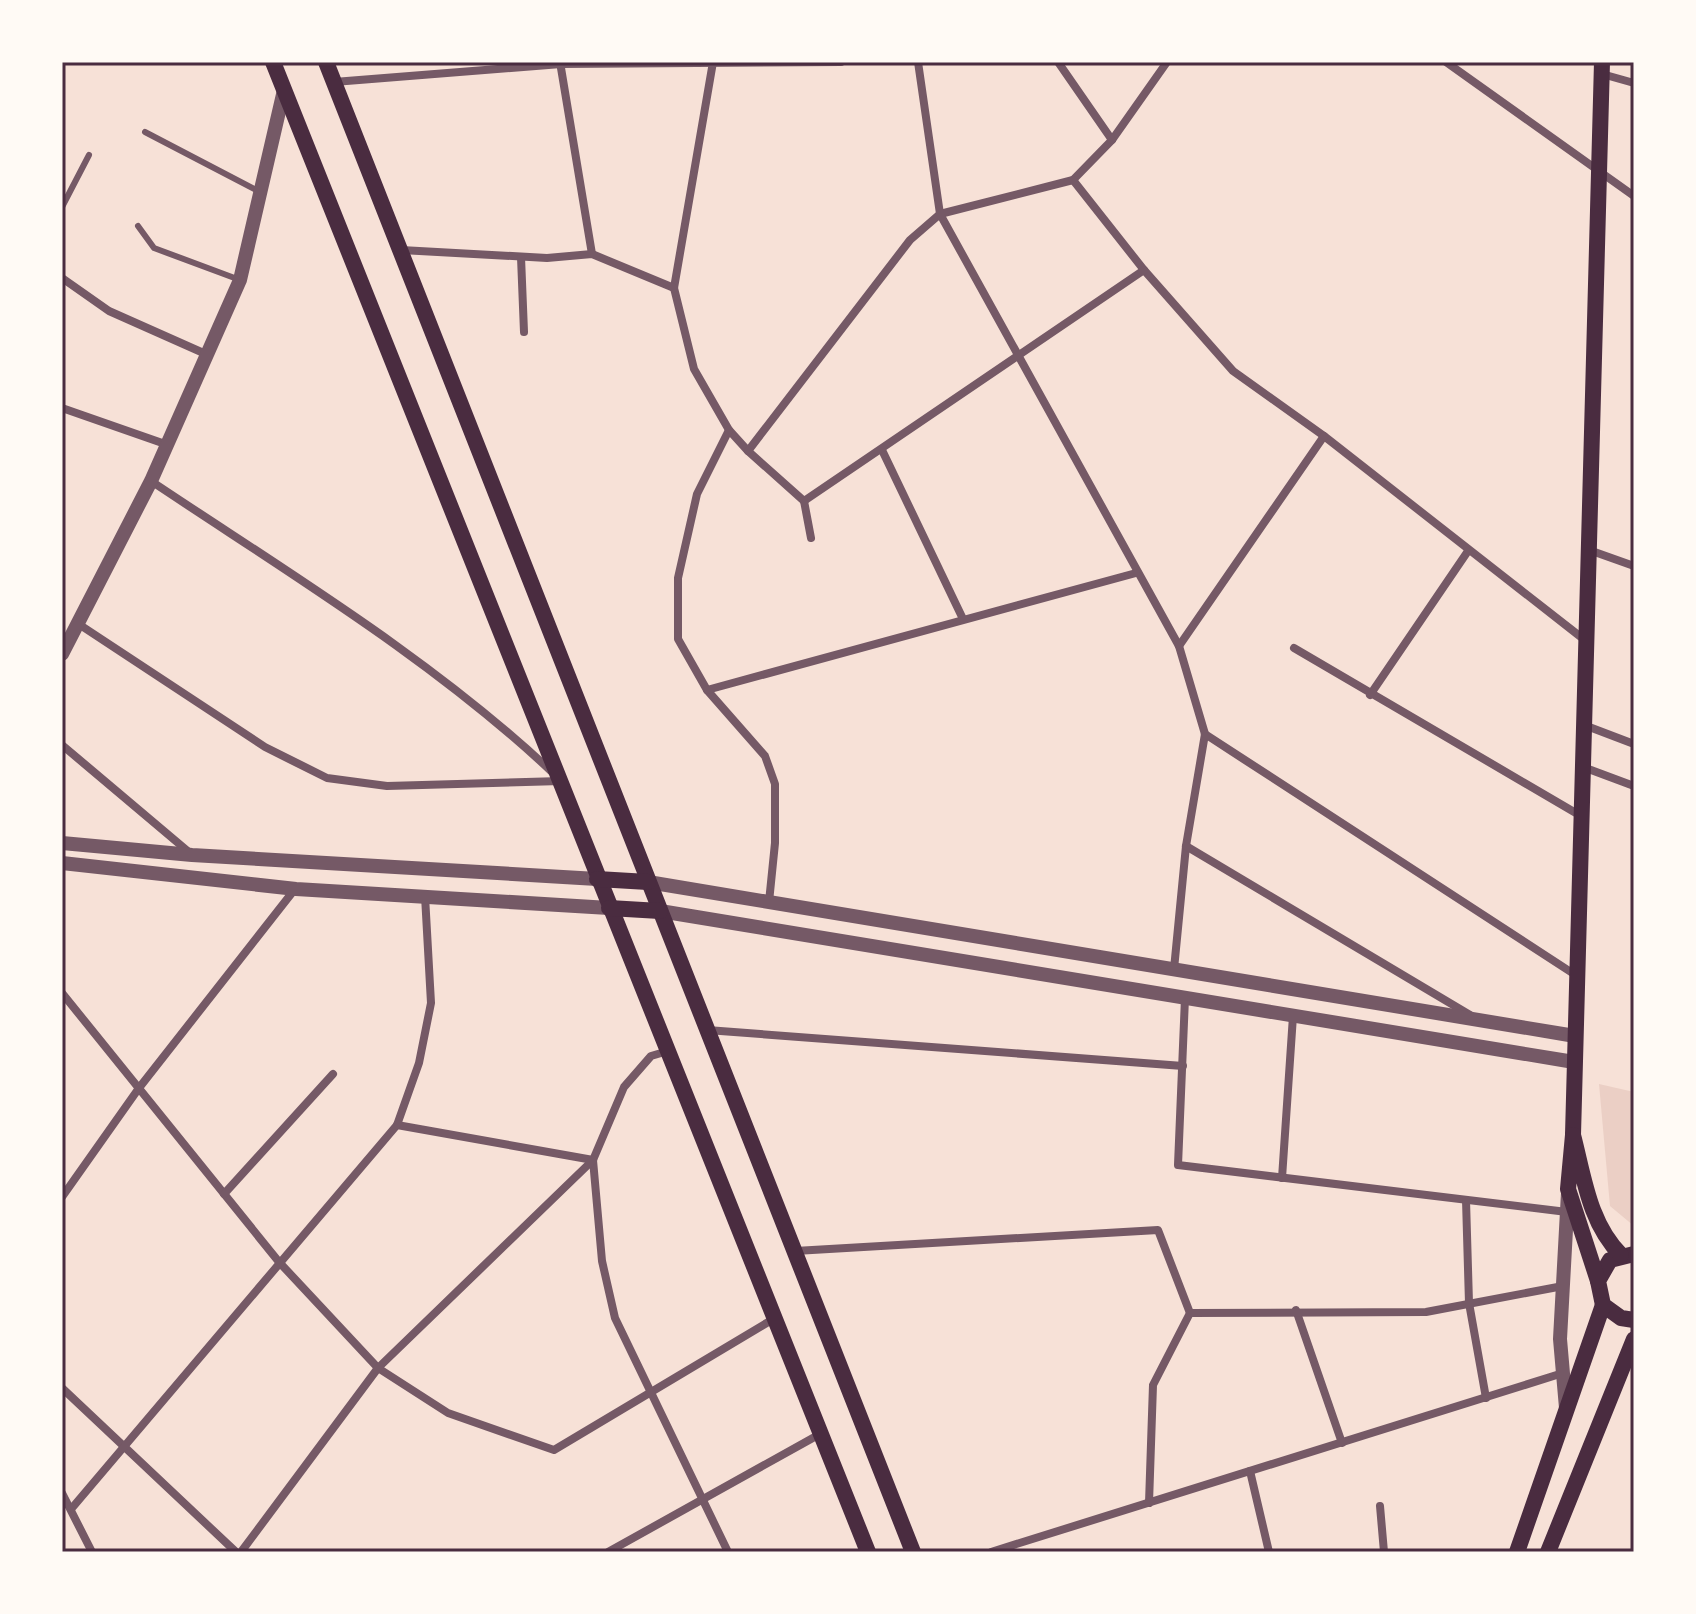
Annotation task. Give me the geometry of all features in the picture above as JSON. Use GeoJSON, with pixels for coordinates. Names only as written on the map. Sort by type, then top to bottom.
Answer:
{"type":"FeatureCollection","features":[{"type":"Feature","properties":{"kind":"main road"},"geometry":{"type":"LineString","coordinates":[[273,62],[868,1552]]}},
{"type":"Feature","properties":{"kind":"main road"},"geometry":{"type":"LineString","coordinates":[[326,62],[913,1552]]}},
{"type":"Feature","properties":{"kind":"main road"},"geometry":{"type":"LineString","coordinates":[[1517,1552],[1603,1305],[1568,1189],[1573,1135],[1602,68]]}},
{"type":"Feature","properties":{"kind":"main road"},"geometry":{"type":"LineString","coordinates":[[597,879],[648,882]]}},
{"type":"Feature","properties":{"kind":"main road"},"geometry":{"type":"LineString","coordinates":[[609,908],[660,911]]}},
{"type":"Feature","properties":{"kind":"main road"},"geometry":{"type":"LineString","coordinates":[[1573,1135],[1594,1216],[1606,1239],[1631,1254]]}},
{"type":"Feature","properties":{"kind":"main road"},"geometry":{"type":"LineString","coordinates":[[1598,1281],[1610,1260],[1631,1254]]}},
{"type":"Feature","properties":{"kind":"main road"},"geometry":{"type":"LineString","coordinates":[[1603,1305],[1621,1318],[1634,1320]]}},
{"type":"Feature","properties":{"kind":"main road"},"geometry":{"type":"LineString","coordinates":[[1548,1552],[1634,1339]]}},
{"type":"Feature","properties":{"kind":"street"},"geometry":{"type":"LineString","coordinates":[[334,82],[561,63],[841,62]]}},
{"type":"Feature","properties":{"kind":"street"},"geometry":{"type":"LineString","coordinates":[[918,62],[940,214],[1179,646],[1205,734],[1186,846],[1174,969]]}},
{"type":"Feature","properties":{"kind":"street"},"geometry":{"type":"LineString","coordinates":[[1058,62],[1112,140]]}},
{"type":"Feature","properties":{"kind":"street"},"geometry":{"type":"LineString","coordinates":[[748,451],[910,240],[940,214],[1073,180],[1112,140],[1167,62]]}},
{"type":"Feature","properties":{"kind":"street"},"geometry":{"type":"LineString","coordinates":[[1446,62],[1634,196]]}},
{"type":"Feature","properties":{"kind":"street"},"geometry":{"type":"LineString","coordinates":[[561,63],[592,254]]}},
{"type":"Feature","properties":{"kind":"street"},"geometry":{"type":"LineString","coordinates":[[713,64],[674,288],[694,369],[729,430],[804,501],[811,538]]}},
{"type":"Feature","properties":{"kind":"street"},"geometry":{"type":"LineString","coordinates":[[1602,68],[1634,83]]}},
{"type":"Feature","properties":{"kind":"street"},"geometry":{"type":"LineString","coordinates":[[62,654],[151,481],[240,280],[258,191],[284,90]]}},
{"type":"Feature","properties":{"kind":"street"},"geometry":{"type":"LineString","coordinates":[[1073,180],[1144,270],[1233,371],[1324,436],[1586,641]]}},
{"type":"Feature","properties":{"kind":"street"},"geometry":{"type":"LineString","coordinates":[[400,250],[521,257],[592,254],[674,288]]}},
{"type":"Feature","properties":{"kind":"street"},"geometry":{"type":"LineString","coordinates":[[521,257],[524,332]]}},
{"type":"Feature","properties":{"kind":"street"},"geometry":{"type":"LineString","coordinates":[[804,501],[1021,357],[1144,270]]}},
{"type":"Feature","properties":{"kind":"street"},"geometry":{"type":"LineString","coordinates":[[62,278],[109,311],[208,355]]}},
{"type":"Feature","properties":{"kind":"street"},"geometry":{"type":"LineString","coordinates":[[62,408],[168,445]]}},
{"type":"Feature","properties":{"kind":"street"},"geometry":{"type":"LineString","coordinates":[[729,430],[697,494],[678,578],[678,639],[707,690],[765,756],[775,784],[775,843],[769,902]]}},
{"type":"Feature","properties":{"kind":"street"},"geometry":{"type":"LineString","coordinates":[[1179,646],[1324,436]]}},
{"type":"Feature","properties":{"kind":"street"},"geometry":{"type":"LineString","coordinates":[[882,450],[963,619]]}},
{"type":"Feature","properties":{"kind":"street"},"geometry":{"type":"LineString","coordinates":[[151,481],[367,627],[507,730],[561,781]]}},
{"type":"Feature","properties":{"kind":"street"},"geometry":{"type":"LineString","coordinates":[[1589,550],[1634,566]]}},
{"type":"Feature","properties":{"kind":"street"},"geometry":{"type":"LineString","coordinates":[[1370,695],[1468,551]]}},
{"type":"Feature","properties":{"kind":"street"},"geometry":{"type":"LineString","coordinates":[[707,690],[1136,573]]}},
{"type":"Feature","properties":{"kind":"street"},"geometry":{"type":"LineString","coordinates":[[77,623],[265,747],[327,778],[387,786],[561,781]]}},
{"type":"Feature","properties":{"kind":"street"},"geometry":{"type":"LineString","coordinates":[[1294,648],[1581,816]]}},
{"type":"Feature","properties":{"kind":"street"},"geometry":{"type":"LineString","coordinates":[[1584,725],[1634,744]]}},
{"type":"Feature","properties":{"kind":"street"},"geometry":{"type":"LineString","coordinates":[[1205,734],[1577,976]]}},
{"type":"Feature","properties":{"kind":"street"},"geometry":{"type":"LineString","coordinates":[[62,745],[192,855]]}},
{"type":"Feature","properties":{"kind":"street"},"geometry":{"type":"LineString","coordinates":[[1583,767],[1634,786]]}},
{"type":"Feature","properties":{"kind":"street"},"geometry":{"type":"LineString","coordinates":[[62,843],[192,855],[597,879]]}},
{"type":"Feature","properties":{"kind":"street"},"geometry":{"type":"LineString","coordinates":[[1186,846],[1479,1020]]}},
{"type":"Feature","properties":{"kind":"street"},"geometry":{"type":"LineString","coordinates":[[62,863],[296,889],[609,908]]}},
{"type":"Feature","properties":{"kind":"street"},"geometry":{"type":"LineString","coordinates":[[648,882],[1575,1036]]}},
{"type":"Feature","properties":{"kind":"street"},"geometry":{"type":"LineString","coordinates":[[62,1197],[139,1088],[296,889]]}},
{"type":"Feature","properties":{"kind":"street"},"geometry":{"type":"LineString","coordinates":[[72,1508],[397,1125],[419,1063],[431,1003],[425,896]]}},
{"type":"Feature","properties":{"kind":"street"},"geometry":{"type":"LineString","coordinates":[[660,911],[1574,1062]]}},
{"type":"Feature","properties":{"kind":"street"},"geometry":{"type":"LineString","coordinates":[[62,994],[279,1262],[378,1368],[448,1413],[554,1450],[775,1318]]}},
{"type":"Feature","properties":{"kind":"street"},"geometry":{"type":"LineString","coordinates":[[1185,998],[1178,1165],[1567,1212]]}},
{"type":"Feature","properties":{"kind":"street"},"geometry":{"type":"LineString","coordinates":[[1282,1178],[1293,1016]]}},
{"type":"Feature","properties":{"kind":"street"},"geometry":{"type":"LineString","coordinates":[[706,1030],[1183,1066]]}},
{"type":"Feature","properties":{"kind":"street"},"geometry":{"type":"LineString","coordinates":[[62,1388],[238,1552],[378,1368],[593,1160],[624,1087],[651,1056],[669,1051]]}},
{"type":"Feature","properties":{"kind":"street"},"geometry":{"type":"LineString","coordinates":[[224,1194],[333,1074]]}},
{"type":"Feature","properties":{"kind":"street"},"geometry":{"type":"LineString","coordinates":[[397,1125],[593,1160]]}},
{"type":"Feature","properties":{"kind":"street"},"geometry":{"type":"LineString","coordinates":[[593,1160],[602,1261],[615,1318],[728,1552]]}},
{"type":"Feature","properties":{"kind":"street"},"geometry":{"type":"LineString","coordinates":[[1566,1411],[1560,1339],[1568,1189]]}},
{"type":"Feature","properties":{"kind":"street"},"geometry":{"type":"LineString","coordinates":[[1466,1200],[1469,1303],[1486,1398]]}},
{"type":"Feature","properties":{"kind":"street"},"geometry":{"type":"LineString","coordinates":[[795,1251],[1158,1230],[1190,1313],[1153,1385],[1149,1503]]}},
{"type":"Feature","properties":{"kind":"street"},"geometry":{"type":"LineString","coordinates":[[1190,1313],[1296,1310],[1426,1312],[1563,1286]]}},
{"type":"Feature","properties":{"kind":"street"},"geometry":{"type":"LineString","coordinates":[[1296,1310],[1342,1443]]}},
{"type":"Feature","properties":{"kind":"street"},"geometry":{"type":"LineString","coordinates":[[991,1552],[1563,1373]]}},
{"type":"Feature","properties":{"kind":"street"},"geometry":{"type":"LineString","coordinates":[[608,1552],[821,1433]]}},
{"type":"Feature","properties":{"kind":"street"},"geometry":{"type":"LineString","coordinates":[[1250,1471],[1269,1552]]}},
{"type":"Feature","properties":{"kind":"street"},"geometry":{"type":"LineString","coordinates":[[62,1493],[92,1552]]}},
{"type":"Feature","properties":{"kind":"street"},"geometry":{"type":"LineString","coordinates":[[1380,1506],[1384,1552]]}},
{"type":"Feature","properties":{"kind":"lane"},"geometry":{"type":"LineString","coordinates":[[145,132],[258,191]]}},
{"type":"Feature","properties":{"kind":"lane"},"geometry":{"type":"LineString","coordinates":[[62,207],[89,155]]}},
{"type":"Feature","properties":{"kind":"lane"},"geometry":{"type":"LineString","coordinates":[[138,226],[154,248],[240,280]]}},
{"type":"Feature","properties":{"kind":"shaded area"},"geometry":{"type":"Polygon","coordinates":[[[1599,1084],[1634,1092],[1634,1226],[1610,1206],[1599,1084]]]}}]}
